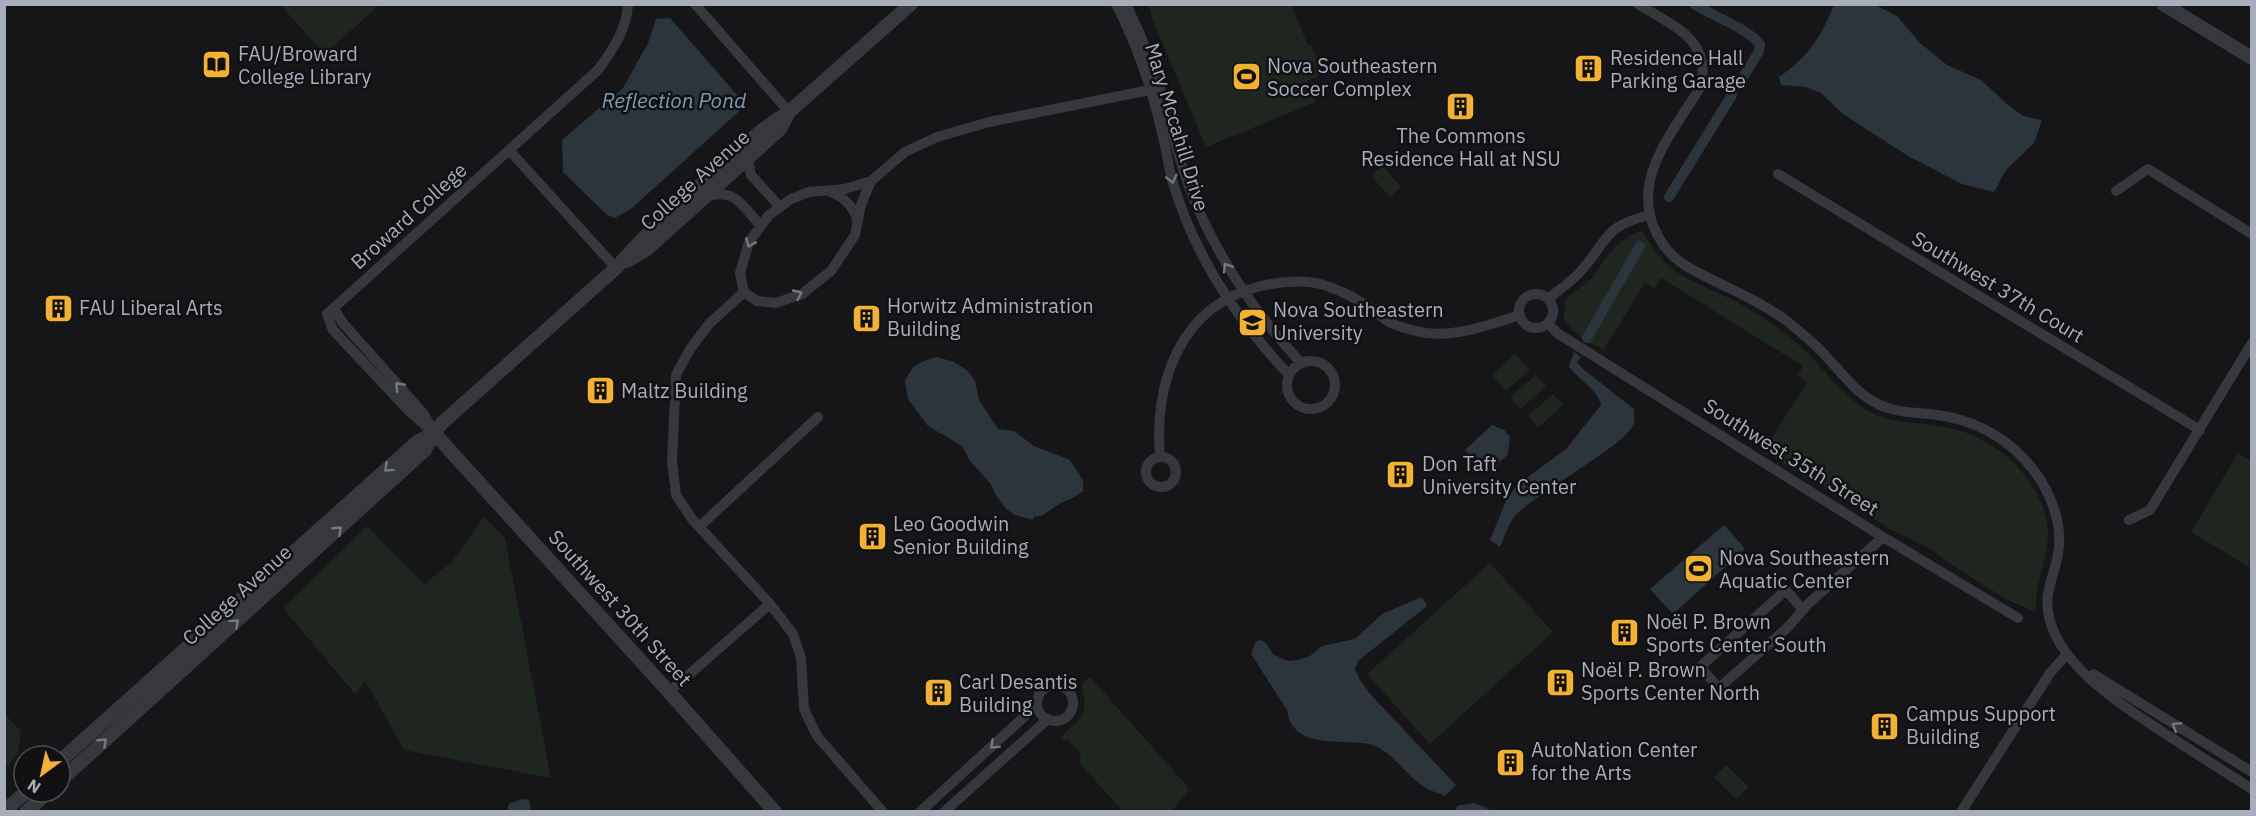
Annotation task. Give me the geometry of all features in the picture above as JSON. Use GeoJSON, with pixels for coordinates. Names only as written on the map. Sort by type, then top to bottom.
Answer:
{"type":"FeatureCollection","features":[{"type":"Feature","properties":{"kind":"street","name":"Broward College"},"geometry":{"type":"LineString","coordinates":[[434,433],[424,414],[330,311],[598,70],[617,42],[624,26],[628,4]]}},
{"type":"Feature","properties":{"kind":"street"},"geometry":{"type":"LineString","coordinates":[[695,4],[789,111]]}},
{"type":"Feature","properties":{"kind":"street","name":"College Avenue"},"geometry":{"type":"LineString","coordinates":[[72,750],[417,442],[434,433],[616,268],[639,242],[687,196],[772,121],[789,111],[912,4]]}},
{"type":"Feature","properties":{"kind":"street","name":"Mary Mccahill Drive"},"geometry":{"type":"LineString","coordinates":[[1116,4],[1156,88],[1172,182],[1204,258],[1228,298],[1264,347],[1289,375]]}},
{"type":"Feature","properties":{"kind":"street","name":"Mary Mccahill Drive"},"geometry":{"type":"LineString","coordinates":[[1126,4],[1189,187],[1207,229],[1225,264],[1243,291],[1301,363]]}},
{"type":"Feature","properties":{"kind":"street"},"geometry":{"type":"LineString","coordinates":[[1638,4],[1691,39],[1702,58],[1703,76],[1700,89],[1650,174],[1647,194],[1649,214],[1662,244],[1671,255],[1696,272],[1734,289],[1780,316],[1819,349],[1854,388],[1869,399],[1883,407],[1902,412],[1934,414],[1968,422],[1999,437],[2025,459],[2045,488],[2057,520],[2060,537],[2058,554],[2046,603],[2050,621],[2067,654],[2112,700],[2252,789]]}},
{"type":"Feature","properties":{"kind":"street"},"geometry":{"type":"LineString","coordinates":[[2163,4],[2252,58]]}},
{"type":"Feature","properties":{"kind":"street"},"geometry":{"type":"LineString","coordinates":[[871,181],[857,219],[855,235],[848,249],[831,271],[802,294],[776,303],[757,301],[744,292],[740,273],[749,242],[760,225],[780,207],[802,194],[845,189],[871,181],[905,152],[937,137],[989,123],[1156,88]]}},
{"type":"Feature","properties":{"kind":"street","name":"College Avenue"},"geometry":{"type":"LineString","coordinates":[[616,268],[646,250],[748,159],[780,129],[789,111]]}},
{"type":"Feature","properties":{"kind":"street"},"geometry":{"type":"LineString","coordinates":[[509,150],[616,268]]}},
{"type":"Feature","properties":{"kind":"street"},"geometry":{"type":"LineString","coordinates":[[748,159],[751,175],[780,207]]}},
{"type":"Feature","properties":{"kind":"street"},"geometry":{"type":"LineString","coordinates":[[2116,191],[2148,169],[2252,234]]}},
{"type":"Feature","properties":{"kind":"street","name":"Southwest 37th Court"},"geometry":{"type":"LineString","coordinates":[[1778,174],[2200,430]]}},
{"type":"Feature","properties":{"kind":"street"},"geometry":{"type":"LineString","coordinates":[[828,190],[846,200],[851,205],[857,219]]}},
{"type":"Feature","properties":{"kind":"street"},"geometry":{"type":"LineString","coordinates":[[705,197],[719,193],[732,195],[760,225]]}},
{"type":"Feature","properties":{"kind":"street"},"geometry":{"type":"LineString","coordinates":[[1548,299],[1579,273],[1612,230],[1621,223],[1649,214]]}},
{"type":"Feature","properties":{"kind":"street"},"geometry":{"type":"LineString","coordinates":[[1160,457],[1160,405],[1163,386],[1174,356],[1192,327],[1228,298],[1243,291],[1274,283],[1310,282],[1351,296],[1393,324],[1428,333],[1466,330],[1520,315]]}},
{"type":"Feature","properties":{"kind":"street"},"geometry":{"type":"LineString","coordinates":[[744,292],[710,324],[690,349],[676,375],[672,462],[676,495],[699,527],[770,604],[793,634],[798,645],[803,671],[803,699],[809,723],[817,736],[883,812]]}},
{"type":"Feature","properties":{"kind":"street"},"geometry":{"type":"LineString","coordinates":[[1538,294],[1548,299],[1553,314],[1548,323],[1537,328],[1526,325],[1520,315],[1521,304],[1527,296],[1538,294]]}},
{"type":"Feature","properties":{"kind":"street","name":"Southwest 35th Street"},"geometry":{"type":"LineString","coordinates":[[1548,323],[1563,337],[1883,537],[2018,618]]}},
{"type":"Feature","properties":{"kind":"street"},"geometry":{"type":"LineString","coordinates":[[2129,520],[2150,510],[2252,343]]}},
{"type":"Feature","properties":{"kind":"street"},"geometry":{"type":"LineString","coordinates":[[1316,361],[1329,368],[1333,374],[1335,388],[1329,401],[1316,408],[1301,406],[1290,396],[1289,375],[1301,363],[1316,361]]}},
{"type":"Feature","properties":{"kind":"street"},"geometry":{"type":"LineString","coordinates":[[699,527],[818,417]]}},
{"type":"Feature","properties":{"kind":"street","name":"College Avenue"},"geometry":{"type":"LineString","coordinates":[[72,770],[425,450],[434,433]]}},
{"type":"Feature","properties":{"kind":"street","name":"Southwest 30th Street"},"geometry":{"type":"LineString","coordinates":[[434,433],[775,812]]}},
{"type":"Feature","properties":{"kind":"street"},"geometry":{"type":"LineString","coordinates":[[1803,610],[1786,590],[1700,667],[1719,688],[1788,627],[1803,610],[1883,537]]}},
{"type":"Feature","properties":{"kind":"street"},"geometry":{"type":"LineString","coordinates":[[669,692],[770,604]]}},
{"type":"Feature","properties":{"kind":"street"},"geometry":{"type":"LineString","coordinates":[[1961,812],[2050,673],[2067,654]]}},
{"type":"Feature","properties":{"kind":"street"},"geometry":{"type":"LineString","coordinates":[[2077,664],[2252,772]]}},
{"type":"Feature","properties":{"kind":"street"},"geometry":{"type":"LineString","coordinates":[[1058,686],[1067,690],[1072,701],[1070,713],[1060,720],[1048,719],[1039,711],[1037,705],[1039,695],[1047,687],[1058,686]]}},
{"type":"Feature","properties":{"kind":"street"},"geometry":{"type":"LineString","coordinates":[[920,812],[1037,705]]}},
{"type":"Feature","properties":{"kind":"street"},"geometry":{"type":"LineString","coordinates":[[944,812],[1048,719]]}},
{"type":"Feature","properties":{"kind":"shaded area"},"geometry":{"type":"Polygon","coordinates":[[[280,5],[379,5],[325,54],[280,5]]]}},
{"type":"Feature","properties":{"kind":"shaded area","name":"Nova Southeastern Soccer Complex"},"geometry":{"type":"Polygon","coordinates":[[[1149,5],[1291,5],[1308,45],[1311,45],[1324,73],[1307,81],[1316,102],[1206,147],[1152,18],[1149,5]]]}},
{"type":"Feature","properties":{"kind":"shaded area"},"geometry":{"type":"Polygon","coordinates":[[[1383,166],[1401,187],[1390,197],[1371,176],[1383,166]]]}},
{"type":"Feature","properties":{"kind":"shaded area"},"geometry":{"type":"Polygon","coordinates":[[[1642,231],[1652,247],[1672,268],[1694,282],[1737,302],[1773,325],[1804,349],[1843,391],[1865,408],[1893,420],[1940,426],[1973,436],[1989,444],[2016,465],[2037,494],[2047,524],[2047,549],[2038,586],[2036,612],[2006,599],[1934,551],[1888,528],[1758,447],[1764,438],[1770,441],[1807,382],[1798,375],[1803,366],[1661,278],[1654,288],[1645,283],[1604,349],[1576,333],[1564,319],[1565,300],[1591,278],[1619,244],[1633,234],[1642,231]]]}},
{"type":"Feature","properties":{"kind":"shaded area"},"geometry":{"type":"Polygon","coordinates":[[[1515,354],[1530,370],[1506,391],[1492,375],[1515,354]]]}},
{"type":"Feature","properties":{"kind":"shaded area"},"geometry":{"type":"Polygon","coordinates":[[[1536,375],[1546,386],[1521,409],[1510,397],[1536,375]]]}},
{"type":"Feature","properties":{"kind":"shaded area"},"geometry":{"type":"Polygon","coordinates":[[[1553,394],[1563,405],[1538,428],[1528,416],[1553,394]]]}},
{"type":"Feature","properties":{"kind":"shaded area"},"geometry":{"type":"Polygon","coordinates":[[[2238,453],[2251,461],[2251,568],[2191,532],[2238,453]]]}},
{"type":"Feature","properties":{"kind":"shaded area"},"geometry":{"type":"Polygon","coordinates":[[[484,517],[505,538],[551,778],[404,750],[365,680],[355,694],[283,608],[367,526],[424,584],[452,562],[484,517]]]}},
{"type":"Feature","properties":{"kind":"shaded area"},"geometry":{"type":"Polygon","coordinates":[[[1490,563],[1553,632],[1430,744],[1367,674],[1490,563]]]}},
{"type":"Feature","properties":{"kind":"shaded area"},"geometry":{"type":"Polygon","coordinates":[[[1090,677],[1188,787],[1188,791],[1172,811],[1123,811],[1079,763],[1081,754],[1068,740],[1062,738],[1082,715],[1085,701],[1081,685],[1090,677]]]}},
{"type":"Feature","properties":{"kind":"shaded area"},"geometry":{"type":"Polygon","coordinates":[[[5,714],[21,731],[19,744],[12,744],[12,760],[5,768],[5,714]]]}},
{"type":"Feature","properties":{"kind":"shaded area"},"geometry":{"type":"Polygon","coordinates":[[[1726,765],[1749,787],[1736,799],[1714,777],[1726,765]]]}},
{"type":"Feature","properties":{"kind":"water"},"geometry":{"type":"Polygon","coordinates":[[[1834,5],[1875,5],[1897,16],[1920,43],[1947,65],[1981,80],[2023,116],[2042,120],[2034,143],[2006,170],[1994,192],[1962,184],[1908,156],[1843,114],[1821,93],[1806,87],[1781,85],[1779,77],[1806,54],[1824,27],[1834,5]]]}},
{"type":"Feature","properties":{"kind":"water","name":"Reflection Pond"},"geometry":{"type":"Polygon","coordinates":[[[670,18],[746,105],[632,208],[615,218],[607,215],[563,172],[562,140],[623,88],[648,43],[656,19],[670,18]]]}},
{"type":"Feature","properties":{"kind":"water"},"geometry":{"type":"Polygon","coordinates":[[[1574,352],[1581,357],[1577,362],[1583,369],[1634,409],[1634,423],[1629,432],[1617,442],[1541,495],[1514,517],[1500,547],[1490,540],[1506,501],[1516,486],[1566,449],[1601,405],[1592,389],[1569,366],[1574,352]]]}},
{"type":"Feature","properties":{"kind":"water"},"geometry":{"type":"Polygon","coordinates":[[[937,357],[954,362],[968,371],[975,381],[979,400],[998,429],[1014,431],[1034,446],[1070,460],[1083,480],[1083,491],[1044,514],[1034,517],[1033,520],[1015,515],[1006,509],[991,484],[970,461],[962,446],[928,426],[908,399],[905,381],[913,367],[937,357]]]}},
{"type":"Feature","properties":{"kind":"water"},"geometry":{"type":"Polygon","coordinates":[[[1492,425],[1504,430],[1510,437],[1508,454],[1487,474],[1484,471],[1472,472],[1466,466],[1468,453],[1465,450],[1492,425]]]}},
{"type":"Feature","properties":{"kind":"water","name":"Nova Southeastern Aquatic Center"},"geometry":{"type":"Polygon","coordinates":[[[1724,525],[1745,549],[1673,614],[1650,589],[1724,525]]]}},
{"type":"Feature","properties":{"kind":"water"},"geometry":{"type":"Polygon","coordinates":[[[1422,597],[1427,606],[1358,661],[1355,669],[1371,695],[1456,785],[1445,796],[1423,786],[1390,755],[1376,746],[1320,740],[1298,731],[1291,723],[1287,710],[1251,654],[1256,641],[1261,640],[1266,643],[1273,654],[1287,661],[1310,656],[1322,646],[1355,639],[1382,614],[1422,597]]]}},
{"type":"Feature","properties":{"kind":"water"},"geometry":{"type":"Polygon","coordinates":[[[522,799],[529,800],[531,811],[507,811],[509,804],[522,799]]]}},
{"type":"Feature","properties":{"kind":"water"},"geometry":{"type":"Polygon","coordinates":[[[1474,803],[1490,811],[1456,811],[1457,806],[1474,803]]]}},
{"type":"Feature","properties":{"kind":"waterway"},"geometry":{"type":"LineString","coordinates":[[1694,4],[1738,27],[1760,44],[1759,51],[1741,81]]}},
{"type":"Feature","properties":{"kind":"waterway"},"geometry":{"type":"LineString","coordinates":[[1669,197],[1732,95]]}},
{"type":"Feature","properties":{"kind":"waterway"},"geometry":{"type":"LineString","coordinates":[[1587,338],[1640,246]]}},
{"type":"Feature","properties":{"kind":"place","name":"FAU/Broward College Library"},"geometry":{"type":"Point","coordinates":[217,65]}},
{"type":"Feature","properties":{"kind":"place","name":"Residence Hall Parking Garage"},"geometry":{"type":"Point","coordinates":[1589,69]}},
{"type":"Feature","properties":{"kind":"place","name":"Nova Southeastern Soccer Complex"},"geometry":{"type":"Point","coordinates":[1246,77]}},
{"type":"Feature","properties":{"kind":"place","name":"The Commons Residence Hall at NSU"},"geometry":{"type":"Point","coordinates":[1461,106]}},
{"type":"Feature","properties":{"kind":"place","name":"FAU Liberal Arts"},"geometry":{"type":"Point","coordinates":[58,308]}},
{"type":"Feature","properties":{"kind":"place","name":"Horwitz Administration Building"},"geometry":{"type":"Point","coordinates":[866,318]}},
{"type":"Feature","properties":{"kind":"place","name":"Nova Southeastern University"},"geometry":{"type":"Point","coordinates":[1252,322]}},
{"type":"Feature","properties":{"kind":"place","name":"Maltz Building"},"geometry":{"type":"Point","coordinates":[600,391]}},
{"type":"Feature","properties":{"kind":"place","name":"Don Taft University Center"},"geometry":{"type":"Point","coordinates":[1401,475]}},
{"type":"Feature","properties":{"kind":"place","name":"Leo Goodwin Senior Building"},"geometry":{"type":"Point","coordinates":[872,536]}},
{"type":"Feature","properties":{"kind":"place","name":"Nova Southeastern Aquatic Center"},"geometry":{"type":"Point","coordinates":[1698,569]}},
{"type":"Feature","properties":{"kind":"place","name":"Noël P. Brown Sports Center South"},"geometry":{"type":"Point","coordinates":[1625,633]}},
{"type":"Feature","properties":{"kind":"place","name":"Noël P. Brown Sports Center North"},"geometry":{"type":"Point","coordinates":[1560,682]}},
{"type":"Feature","properties":{"kind":"place","name":"Carl Desantis Building"},"geometry":{"type":"Point","coordinates":[938,693]}},
{"type":"Feature","properties":{"kind":"place","name":"Campus Support Building"},"geometry":{"type":"Point","coordinates":[1885,726]}},
{"type":"Feature","properties":{"kind":"place","name":"AutoNation Center for the Arts"},"geometry":{"type":"Point","coordinates":[1510,762]}}]}
